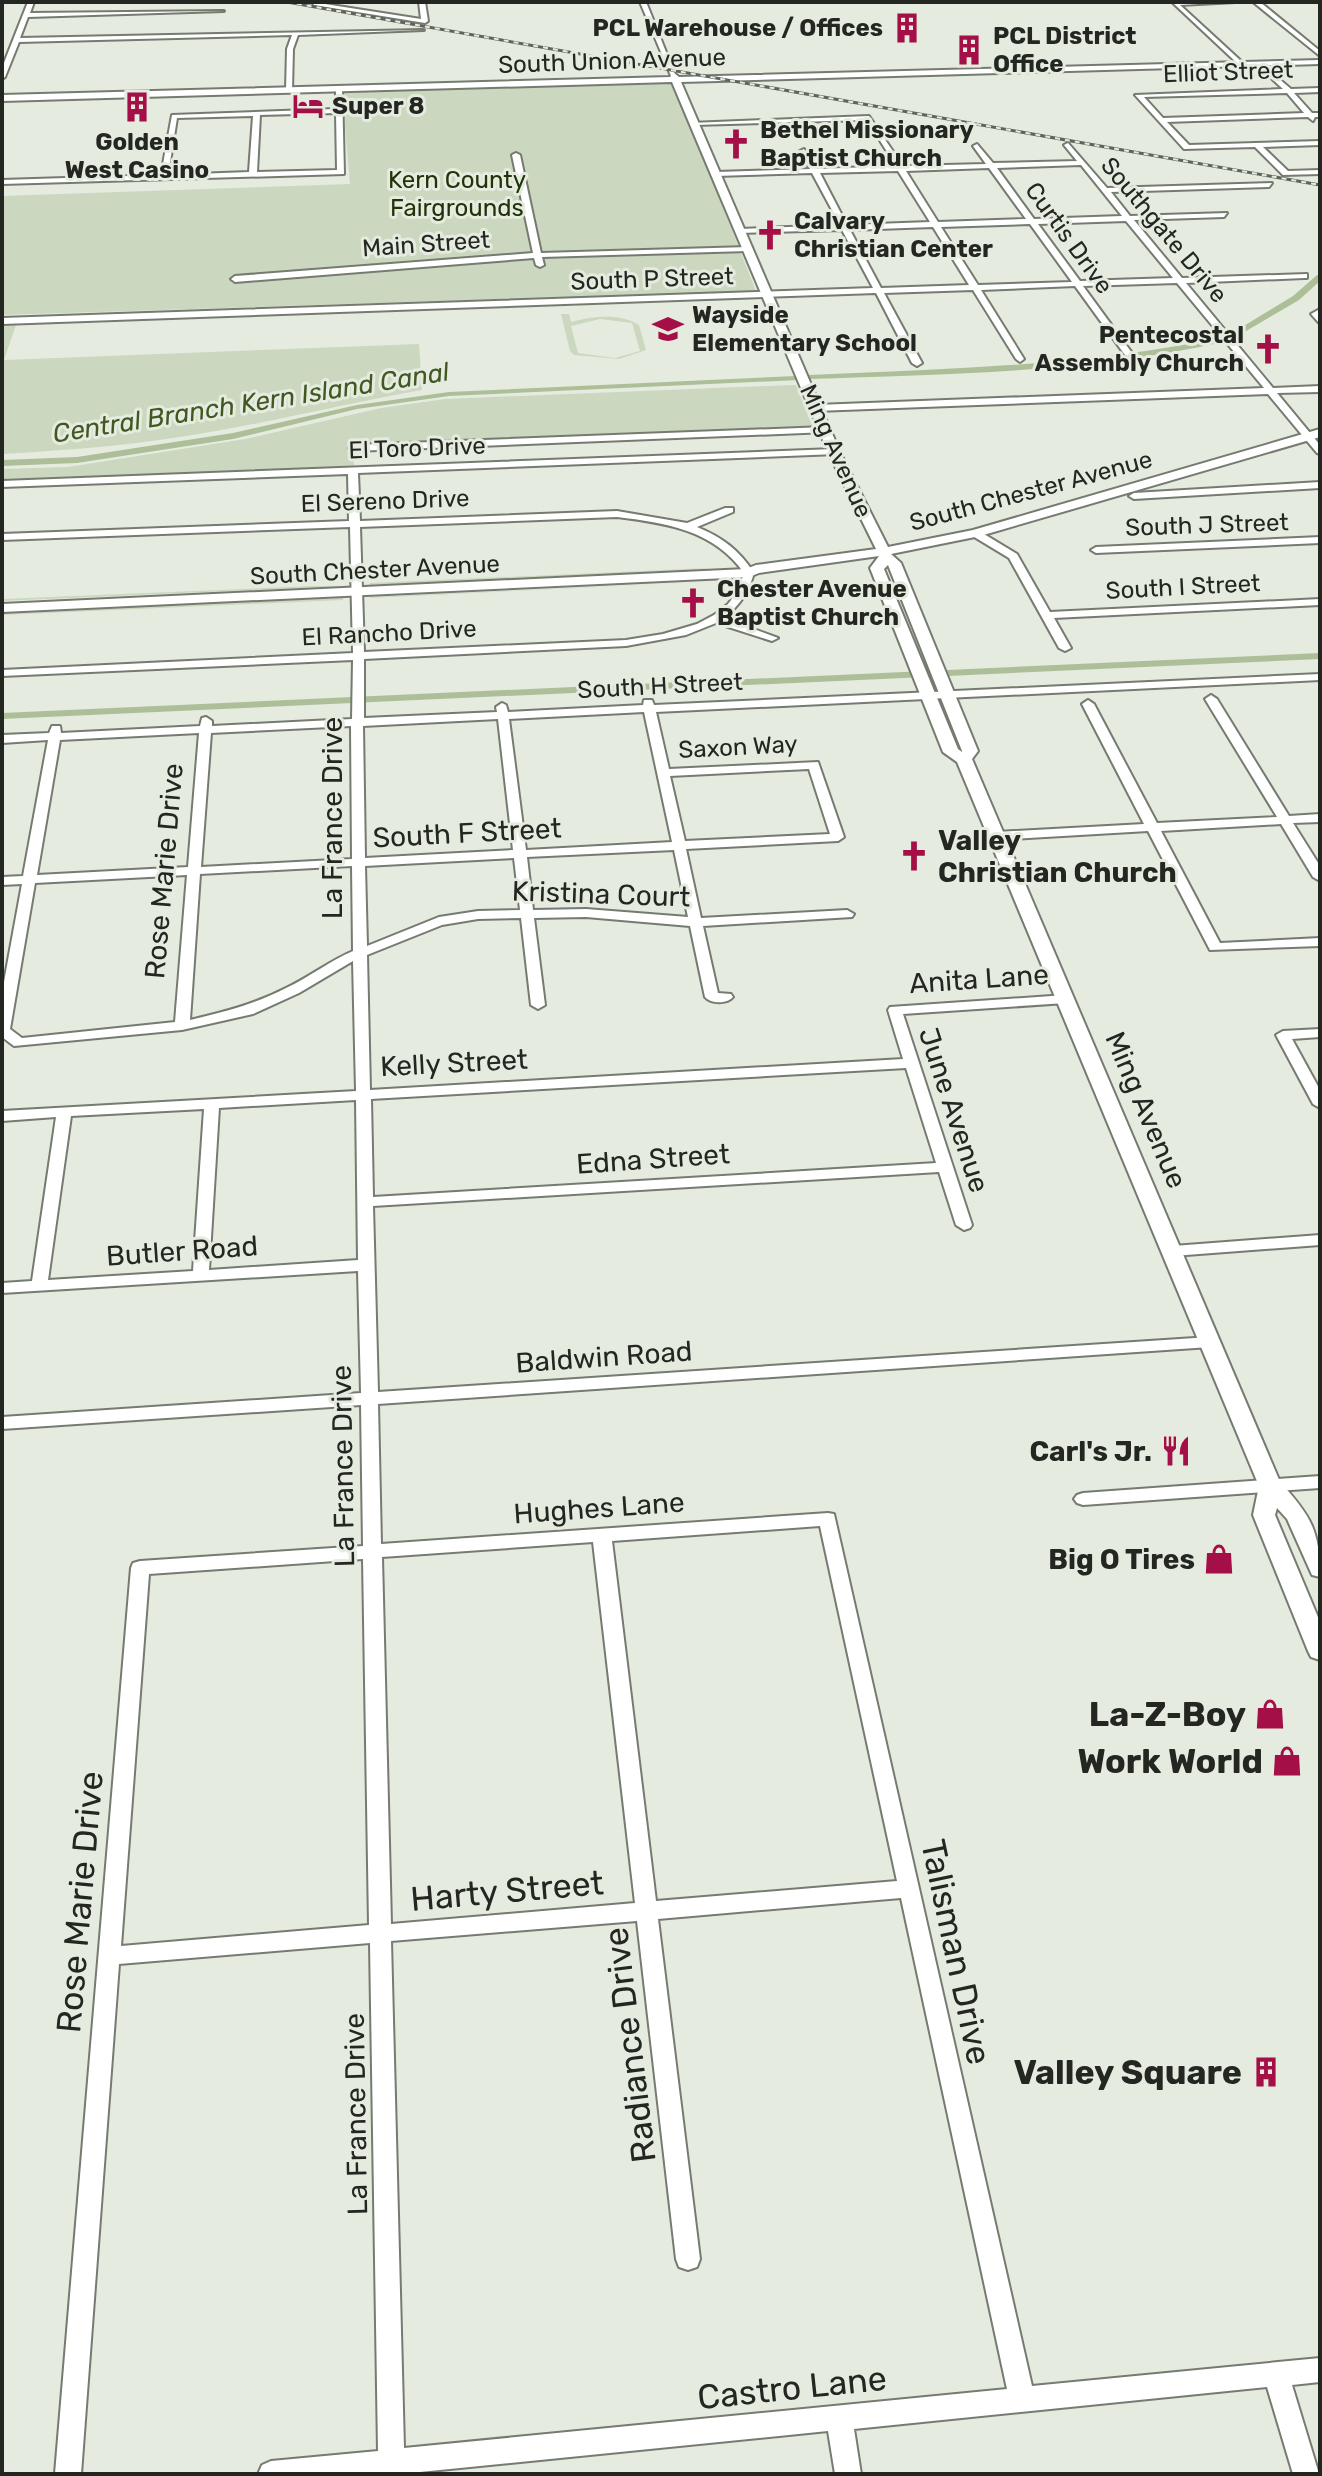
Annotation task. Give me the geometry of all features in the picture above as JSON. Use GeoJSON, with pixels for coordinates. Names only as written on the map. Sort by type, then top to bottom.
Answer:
{"type":"FeatureCollection","features":[{"type":"Feature","properties":{"kind":"main road","name":"South Union Avenue"},"geometry":{"type":"LineString","coordinates":[[290,88],[1259,64],[1320,59]]}},
{"type":"Feature","properties":{"kind":"main road","name":"South Union Avenue"},"geometry":{"type":"LineString","coordinates":[[2,96],[1027,70],[1320,59]]}},
{"type":"Feature","properties":{"kind":"main road"},"geometry":{"type":"LineString","coordinates":[[977,71],[1014,68]]}},
{"type":"Feature","properties":{"kind":"main road"},"geometry":{"type":"LineString","coordinates":[[911,73],[961,69]]}},
{"type":"Feature","properties":{"kind":"main road"},"geometry":{"type":"LineString","coordinates":[[845,75],[899,71]]}},
{"type":"Feature","properties":{"kind":"main road"},"geometry":{"type":"LineString","coordinates":[[776,77],[832,73]]}},
{"type":"Feature","properties":{"kind":"main road","name":"Ming Avenue"},"geometry":{"type":"LineString","coordinates":[[675,78],[834,452],[885,556],[894,563],[970,751],[964,759]]}},
{"type":"Feature","properties":{"kind":"main road","name":"South Chester Avenue"},"geometry":{"type":"LineString","coordinates":[[980,536],[1316,441]]}},
{"type":"Feature","properties":{"kind":"main road","name":"South Chester Avenue"},"geometry":{"type":"LineString","coordinates":[[2,608],[749,573],[773,575],[980,536],[1134,496],[1184,477]]}},
{"type":"Feature","properties":{"kind":"main road","name":"Ming Avenue"},"geometry":{"type":"LineString","coordinates":[[885,556],[877,568],[951,752],[964,759],[1270,1486],[1297,1515],[1320,1569]]}},
{"type":"Feature","properties":{"kind":"main road","name":"Ming Avenue"},"geometry":{"type":"LineString","coordinates":[[1270,1486],[1264,1515],[1320,1651]]}},
{"type":"Feature","properties":{"kind":"street"},"geometry":{"type":"LineString","coordinates":[[2,77],[31,2]]}},
{"type":"Feature","properties":{"kind":"street"},"geometry":{"type":"LineString","coordinates":[[313,4],[425,21],[422,2]]}},
{"type":"Feature","properties":{"kind":"street"},"geometry":{"type":"LineString","coordinates":[[643,2],[675,78]]}},
{"type":"Feature","properties":{"kind":"street"},"geometry":{"type":"LineString","coordinates":[[1174,3],[1233,2]]}},
{"type":"Feature","properties":{"kind":"street"},"geometry":{"type":"LineString","coordinates":[[1256,2],[1320,59]]}},
{"type":"Feature","properties":{"kind":"street"},"geometry":{"type":"LineString","coordinates":[[1174,3],[1239,62]]}},
{"type":"Feature","properties":{"kind":"street"},"geometry":{"type":"LineString","coordinates":[[25,15],[221,11]]}},
{"type":"Feature","properties":{"kind":"street"},"geometry":{"type":"LineString","coordinates":[[313,20],[313,32]]}},
{"type":"Feature","properties":{"kind":"street"},"geometry":{"type":"LineString","coordinates":[[16,40],[421,30]]}},
{"type":"Feature","properties":{"kind":"street"},"geometry":{"type":"LineString","coordinates":[[290,88],[290,49],[296,33]]}},
{"type":"Feature","properties":{"kind":"street"},"geometry":{"type":"LineString","coordinates":[[1259,64],[1320,125]]}},
{"type":"Feature","properties":{"kind":"street"},"geometry":{"type":"LineString","coordinates":[[2,182],[341,172],[339,89]]}},
{"type":"Feature","properties":{"kind":"street","name":"Elliot Street"},"geometry":{"type":"LineString","coordinates":[[1162,120],[1138,95],[1320,90]]}},
{"type":"Feature","properties":{"kind":"street"},"geometry":{"type":"LineString","coordinates":[[1243,92],[1253,100]]}},
{"type":"Feature","properties":{"kind":"street"},"geometry":{"type":"LineString","coordinates":[[1262,108],[1271,117]]}},
{"type":"Feature","properties":{"kind":"street"},"geometry":{"type":"LineString","coordinates":[[164,178],[174,116],[339,111]]}},
{"type":"Feature","properties":{"kind":"street"},"geometry":{"type":"LineString","coordinates":[[253,175],[257,114]]}},
{"type":"Feature","properties":{"kind":"street"},"geometry":{"type":"LineString","coordinates":[[1162,120],[1320,115]]}},
{"type":"Feature","properties":{"kind":"street"},"geometry":{"type":"LineString","coordinates":[[694,123],[869,118],[1020,359]]}},
{"type":"Feature","properties":{"kind":"street"},"geometry":{"type":"LineString","coordinates":[[1162,120],[1187,147],[1320,143]]}},
{"type":"Feature","properties":{"kind":"street","name":"Southgate Drive"},"geometry":{"type":"LineString","coordinates":[[1068,145],[1316,441]]}},
{"type":"Feature","properties":{"kind":"street"},"geometry":{"type":"LineString","coordinates":[[1257,145],[1286,173],[1320,172]]}},
{"type":"Feature","properties":{"kind":"street","name":"Curtis Drive"},"geometry":{"type":"LineString","coordinates":[[977,146],[1128,353]]}},
{"type":"Feature","properties":{"kind":"street"},"geometry":{"type":"LineString","coordinates":[[804,151],[917,363]]}},
{"type":"Feature","properties":{"kind":"street"},"geometry":{"type":"LineString","coordinates":[[516,155],[540,266]]}},
{"type":"Feature","properties":{"kind":"street"},"geometry":{"type":"LineString","coordinates":[[716,174],[1082,163]]}},
{"type":"Feature","properties":{"kind":"street"},"geometry":{"type":"LineString","coordinates":[[1105,190],[1269,185]]}},
{"type":"Feature","properties":{"kind":"street"},"geometry":{"type":"LineString","coordinates":[[740,231],[1224,215]]}},
{"type":"Feature","properties":{"kind":"street","name":"Main Street"},"geometry":{"type":"LineString","coordinates":[[235,279],[540,255],[748,249]]}},
{"type":"Feature","properties":{"kind":"street","name":"South P Street"},"geometry":{"type":"LineString","coordinates":[[2,321],[1304,276]]}},
{"type":"Feature","properties":{"kind":"street"},"geometry":{"type":"LineString","coordinates":[[816,408],[1320,389]]}},
{"type":"Feature","properties":{"kind":"street"},"geometry":{"type":"LineString","coordinates":[[354,448],[825,430]]}},
{"type":"Feature","properties":{"kind":"street","name":"El Toro Drive"},"geometry":{"type":"LineString","coordinates":[[2,484],[834,452]]}},
{"type":"Feature","properties":{"kind":"street","name":"La France Drive"},"geometry":{"type":"LineString","coordinates":[[353,470],[359,656],[358,862],[391,2462]]}},
{"type":"Feature","properties":{"kind":"street"},"geometry":{"type":"LineString","coordinates":[[1184,477],[1202,486],[1231,490]]}},
{"type":"Feature","properties":{"kind":"street"},"geometry":{"type":"LineString","coordinates":[[1134,496],[1320,485]]}},
{"type":"Feature","properties":{"kind":"street"},"geometry":{"type":"LineString","coordinates":[[687,527],[729,510]]}},
{"type":"Feature","properties":{"kind":"street","name":"El Sereno Drive"},"geometry":{"type":"LineString","coordinates":[[2,537],[599,513],[650,518],[687,527],[729,547],[749,573]]}},
{"type":"Feature","properties":{"kind":"street"},"geometry":{"type":"LineString","coordinates":[[980,536],[1013,556],[1065,648]]}},
{"type":"Feature","properties":{"kind":"street","name":"South J Street"},"geometry":{"type":"LineString","coordinates":[[1096,550],[1320,540]]}},
{"type":"Feature","properties":{"kind":"street","name":"El Rancho Drive"},"geometry":{"type":"LineString","coordinates":[[2,673],[626,643],[679,633],[715,619],[741,598],[749,573]]}},
{"type":"Feature","properties":{"kind":"street","name":"South I Street"},"geometry":{"type":"LineString","coordinates":[[1048,615],[1320,602]]}},
{"type":"Feature","properties":{"kind":"street"},"geometry":{"type":"LineString","coordinates":[[715,619],[772,638]]}},
{"type":"Feature","properties":{"kind":"street","name":"South H Street"},"geometry":{"type":"LineString","coordinates":[[2,739],[56,732],[206,725],[359,710],[502,712],[649,705],[944,683],[1319,672]]}},
{"type":"Feature","properties":{"kind":"street","name":"South H Street"},"geometry":{"type":"LineString","coordinates":[[649,705],[720,706],[924,684]]}},
{"type":"Feature","properties":{"kind":"street"},"geometry":{"type":"LineString","coordinates":[[720,706],[734,700],[784,693]]}},
{"type":"Feature","properties":{"kind":"street"},"geometry":{"type":"LineString","coordinates":[[1211,699],[1320,877]]}},
{"type":"Feature","properties":{"kind":"street"},"geometry":{"type":"LineString","coordinates":[[1088,704],[1215,947],[1320,942]]}},
{"type":"Feature","properties":{"kind":"street"},"geometry":{"type":"LineString","coordinates":[[649,705],[712,997],[726,997]]}},
{"type":"Feature","properties":{"kind":"street"},"geometry":{"type":"LineString","coordinates":[[502,712],[538,1005]]}},
{"type":"Feature","properties":{"kind":"street","name":"Rose Marie Drive"},"geometry":{"type":"LineString","coordinates":[[182,1026],[206,725]]}},
{"type":"Feature","properties":{"kind":"street","name":"South H Street"},"geometry":{"type":"LineString","coordinates":[[2,730],[56,732]]}},
{"type":"Feature","properties":{"kind":"street"},"geometry":{"type":"LineString","coordinates":[[2,1032],[56,732]]}},
{"type":"Feature","properties":{"kind":"street","name":"Saxon Way"},"geometry":{"type":"LineString","coordinates":[[663,773],[814,765],[838,837]]}},
{"type":"Feature","properties":{"kind":"street"},"geometry":{"type":"LineString","coordinates":[[997,836],[1320,818]]}},
{"type":"Feature","properties":{"kind":"street","name":"South F Street"},"geometry":{"type":"LineString","coordinates":[[2,881],[838,837]]}},
{"type":"Feature","properties":{"kind":"street","name":"Kristina Court"},"geometry":{"type":"LineString","coordinates":[[2,1032],[19,1043],[182,1026],[248,1011],[360,954],[439,921],[478,915],[586,913],[695,922],[847,914]]}},
{"type":"Feature","properties":{"kind":"street","name":"Anita Lane"},"geometry":{"type":"LineString","coordinates":[[895,1010],[1066,999]]}},
{"type":"Feature","properties":{"kind":"street","name":"June Avenue"},"geometry":{"type":"LineString","coordinates":[[895,1010],[909,1063],[964,1225]]}},
{"type":"Feature","properties":{"kind":"street"},"geometry":{"type":"LineString","coordinates":[[1320,1033],[1283,1035],[1320,1104]]}},
{"type":"Feature","properties":{"kind":"street","name":"Kelly Street"},"geometry":{"type":"LineString","coordinates":[[2,1116],[909,1063]]}},
{"type":"Feature","properties":{"kind":"street"},"geometry":{"type":"LineString","coordinates":[[201,1275],[212,1104]]}},
{"type":"Feature","properties":{"kind":"street"},"geometry":{"type":"LineString","coordinates":[[39,1286],[64,1112]]}},
{"type":"Feature","properties":{"kind":"street","name":"Edna Street"},"geometry":{"type":"LineString","coordinates":[[365,1202],[944,1167]]}},
{"type":"Feature","properties":{"kind":"street"},"geometry":{"type":"LineString","coordinates":[[1173,1251],[1320,1240]]}},
{"type":"Feature","properties":{"kind":"street","name":"Butler Road"},"geometry":{"type":"LineString","coordinates":[[2,1288],[366,1265]]}},
{"type":"Feature","properties":{"kind":"street","name":"Baldwin Road"},"geometry":{"type":"LineString","coordinates":[[2,1423],[1210,1342]]}},
{"type":"Feature","properties":{"kind":"street"},"geometry":{"type":"LineString","coordinates":[[1083,1499],[1320,1482]]}},
{"type":"Feature","properties":{"kind":"street","name":"Hughes Lane"},"geometry":{"type":"LineString","coordinates":[[373,1552],[828,1519]]}},
{"type":"Feature","properties":{"kind":"street","name":"Talisman Drive"},"geometry":{"type":"LineString","coordinates":[[828,1519],[1022,2399]]}},
{"type":"Feature","properties":{"kind":"street","name":"Radiance Drive"},"geometry":{"type":"LineString","coordinates":[[602,1537],[688,2259]]}},
{"type":"Feature","properties":{"kind":"street","name":"Rose Marie Drive"},"geometry":{"type":"LineString","coordinates":[[68,2474],[140,1568],[373,1552]]}},
{"type":"Feature","properties":{"kind":"street","name":"Harty Street"},"geometry":{"type":"LineString","coordinates":[[109,1956],[910,1889]]}},
{"type":"Feature","properties":{"kind":"street","name":"Castro Lane"},"geometry":{"type":"LineString","coordinates":[[271,2474],[1320,2370]]}},
{"type":"Feature","properties":{"kind":"street"},"geometry":{"type":"LineString","coordinates":[[1276,2374],[1306,2474]]}},
{"type":"Feature","properties":{"kind":"street"},"geometry":{"type":"LineString","coordinates":[[839,2417],[848,2474]]}},
{"type":"Feature","properties":{"kind":"green space","name":"Kern County Fairgrounds"},"geometry":{"type":"Polygon","coordinates":[[[673,81],[756,291],[2,315],[2,196],[350,184],[342,90],[673,81]]]}},
{"type":"Feature","properties":{"kind":"green space"},"geometry":{"type":"Polygon","coordinates":[[[561,314],[569,314],[571,322],[606,317],[632,321],[639,325],[646,350],[619,359],[574,355],[570,351],[561,314]],[[600,319],[571,326],[578,353],[615,358],[640,351],[632,323],[600,319]]]}},
{"type":"Feature","properties":{"kind":"green space"},"geometry":{"type":"Polygon","coordinates":[[[16,325],[4,360],[419,344],[422,390],[190,436],[2,454],[2,326],[16,325]]]}},
{"type":"Feature","properties":{"kind":"green space"},"geometry":{"type":"Polygon","coordinates":[[[796,385],[813,428],[353,445],[354,466],[2,481],[2,469],[68,467],[245,439],[381,408],[445,399],[796,385]]]}},
{"type":"Feature","properties":{"kind":"green space"},"geometry":{"type":"Polygon","coordinates":[[[709,568],[676,573],[369,585],[370,583],[709,568]]]}},
{"type":"Feature","properties":{"kind":"green space"},"geometry":{"type":"Polygon","coordinates":[[[702,582],[369,598],[371,597],[702,582]]]}},
{"type":"Feature","properties":{"kind":"green space"},"geometry":{"type":"Polygon","coordinates":[[[344,586],[2,601],[2,599],[344,586]]]}},
{"type":"Feature","properties":{"kind":"green space"},"geometry":{"type":"Polygon","coordinates":[[[343,600],[2,615],[2,612],[343,600]]]}},
{"type":"Feature","properties":{"kind":"waterway"},"geometry":{"type":"LineString","coordinates":[[2,3],[6,2]]}},
{"type":"Feature","properties":{"kind":"waterway","name":"Central Branch Kern Island Canal"},"geometry":{"type":"LineString","coordinates":[[1233,335],[1296,298],[1320,277]]}},
{"type":"Feature","properties":{"kind":"waterway","name":"Central Branch Kern Island Canal"},"geometry":{"type":"LineString","coordinates":[[809,377],[1067,364],[1170,351],[1220,340]]}},
{"type":"Feature","properties":{"kind":"waterway","name":"Central Branch Kern Island Canal"},"geometry":{"type":"LineString","coordinates":[[2,463],[77,460],[233,436],[357,407],[449,394],[796,378]]}},
{"type":"Feature","properties":{"kind":"waterway"},"geometry":{"type":"LineString","coordinates":[[2,716],[1320,656]]}},
{"type":"Feature","properties":{"kind":"railway"},"geometry":{"type":"LineString","coordinates":[[287,2],[1320,185]]}},
{"type":"Feature","properties":{"kind":"place","name":"PCL Warehouse / Offices"},"geometry":{"type":"Point","coordinates":[907,28]}},
{"type":"Feature","properties":{"kind":"place","name":"PCL District Office"},"geometry":{"type":"Point","coordinates":[969,50]}},
{"type":"Feature","properties":{"kind":"place","name":"Super 8"},"geometry":{"type":"Point","coordinates":[308,106]}},
{"type":"Feature","properties":{"kind":"place","name":"Golden West Casino"},"geometry":{"type":"Point","coordinates":[137,107]}},
{"type":"Feature","properties":{"kind":"place","name":"Bethel Missionary Baptist Church"},"geometry":{"type":"Point","coordinates":[736,144]}},
{"type":"Feature","properties":{"kind":"place","name":"Calvary Christian Center"},"geometry":{"type":"Point","coordinates":[770,235]}},
{"type":"Feature","properties":{"kind":"place","name":"Wayside Elementary School"},"geometry":{"type":"Point","coordinates":[668,329]}},
{"type":"Feature","properties":{"kind":"place","name":"Pentecostal Assembly Church"},"geometry":{"type":"Point","coordinates":[1268,349]}},
{"type":"Feature","properties":{"kind":"place","name":"Chester Avenue Baptist Church"},"geometry":{"type":"Point","coordinates":[693,603]}},
{"type":"Feature","properties":{"kind":"place","name":"Valley Christian Church"},"geometry":{"type":"Point","coordinates":[914,856]}},
{"type":"Feature","properties":{"kind":"place","name":"Carl's Jr."},"geometry":{"type":"Point","coordinates":[1176,1451]}},
{"type":"Feature","properties":{"kind":"place","name":"Big O Tires"},"geometry":{"type":"Point","coordinates":[1219,1559]}},
{"type":"Feature","properties":{"kind":"place","name":"La-Z-Boy"},"geometry":{"type":"Point","coordinates":[1270,1714]}},
{"type":"Feature","properties":{"kind":"place","name":"Work World"},"geometry":{"type":"Point","coordinates":[1287,1761]}},
{"type":"Feature","properties":{"kind":"place","name":"Valley Square"},"geometry":{"type":"Point","coordinates":[1266,2072]}}]}
